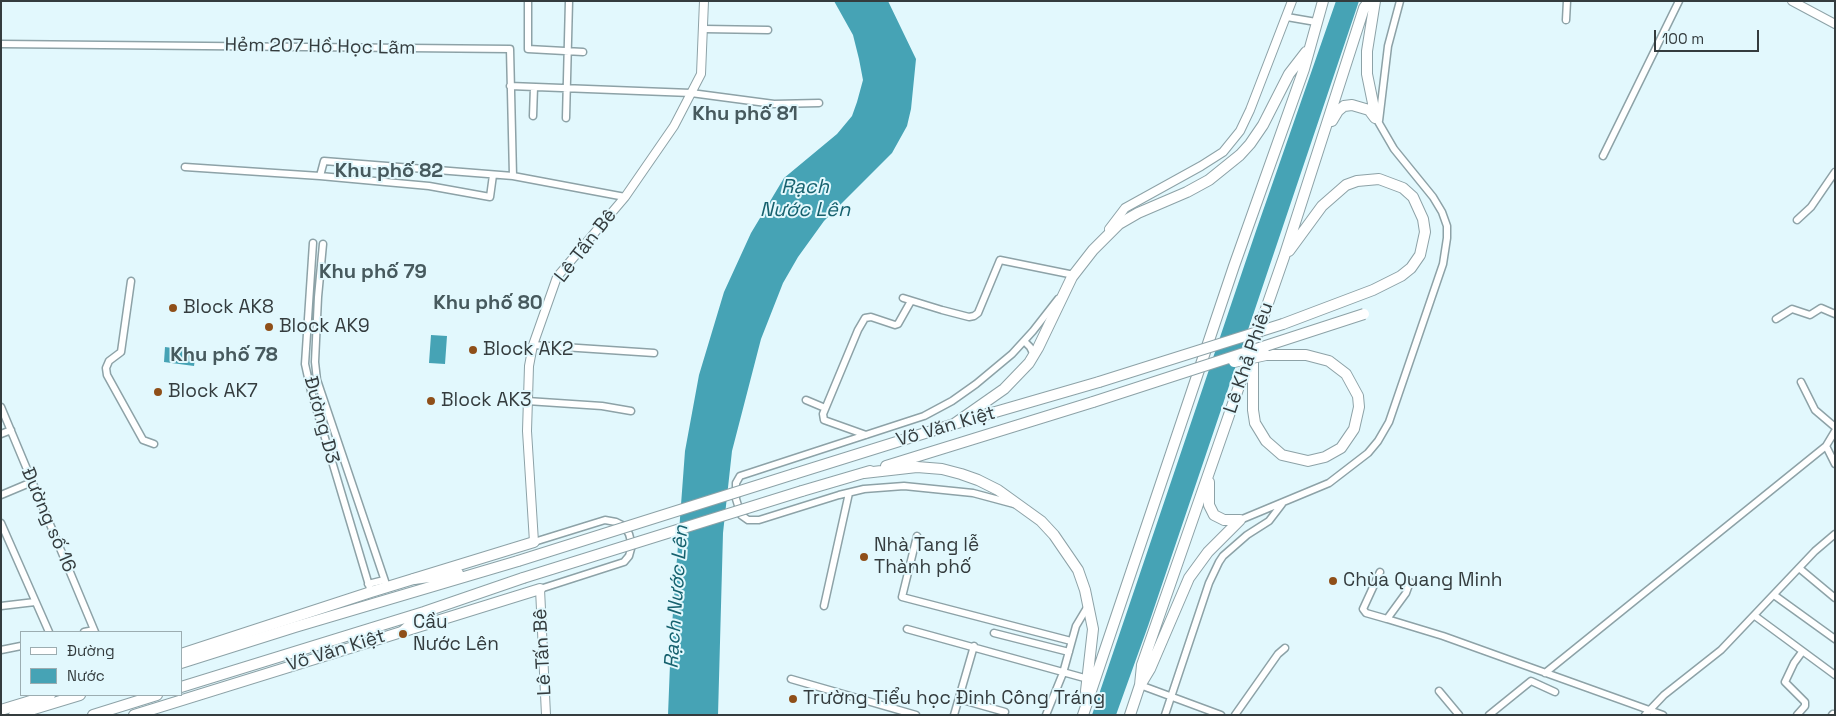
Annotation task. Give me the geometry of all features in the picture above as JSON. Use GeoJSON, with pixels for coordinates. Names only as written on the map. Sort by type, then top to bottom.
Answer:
{"type":"FeatureCollection","features":[{"type":"Feature","properties":{"kind":"main road"},"geometry":{"type":"LineString","coordinates":[[1083,714],[1234,266],[1304,69],[1316,22],[1324,1]]}},
{"type":"Feature","properties":{"kind":"main road","name":"Lê Khả Phiêu"},"geometry":{"type":"LineString","coordinates":[[1130,715],[1140,685],[1142,665],[1284,257],[1364,8],[1369,1]]}},
{"type":"Feature","properties":{"kind":"main road"},"geometry":{"type":"LineString","coordinates":[[1375,1],[1366,51],[1367,74],[1377,121]]}},
{"type":"Feature","properties":{"kind":"main road"},"geometry":{"type":"LineString","coordinates":[[954,424],[1004,390],[1017,377],[1034,355],[1074,275],[1118,224],[1138,213],[1188,192],[1208,180],[1240,154],[1263,125],[1289,74],[1309,47]]}},
{"type":"Feature","properties":{"kind":"main road"},"geometry":{"type":"LineString","coordinates":[[1321,142],[1333,116],[1344,106],[1361,106],[1369,110],[1377,121]]}},
{"type":"Feature","properties":{"kind":"main road","name":"Võ Văn Kiệt"},"geometry":{"type":"LineString","coordinates":[[182,663],[518,561],[954,424],[1099,382],[1283,324],[1372,293],[1393,282],[1411,268],[1420,255],[1424,244],[1426,232],[1424,219],[1413,197],[1404,188],[1392,182],[1379,179],[1357,181],[1346,185],[1322,206],[1284,257]]}},
{"type":"Feature","properties":{"kind":"main road"},"geometry":{"type":"LineString","coordinates":[[1093,402],[1364,314]]}},
{"type":"Feature","properties":{"kind":"main road"},"geometry":{"type":"LineString","coordinates":[[1093,402],[1210,368],[1266,355],[1306,355],[1329,361],[1346,374],[1352,384],[1358,402],[1357,420],[1354,430],[1341,448],[1325,457],[1308,461],[1282,455],[1266,441],[1256,423],[1252,395],[1254,343]]}},
{"type":"Feature","properties":{"kind":"main road","name":"Võ Văn Kiệt"},"geometry":{"type":"LineString","coordinates":[[182,687],[424,612],[523,578],[1093,402]]}},
{"type":"Feature","properties":{"kind":"main road"},"geometry":{"type":"LineString","coordinates":[[864,473],[917,467],[942,469],[978,480],[1040,521],[1054,535],[1078,570],[1085,590],[1093,630],[1083,714]]}},
{"type":"Feature","properties":{"kind":"main road"},"geometry":{"type":"LineString","coordinates":[[1210,468],[1208,500],[1210,509],[1218,518],[1230,521],[1240,520]]}},
{"type":"Feature","properties":{"kind":"main road"},"geometry":{"type":"LineString","coordinates":[[1140,685],[1150,669],[1189,578],[1208,552],[1240,520]]}},
{"type":"Feature","properties":{"kind":"main road"},"geometry":{"type":"LineString","coordinates":[[414,580],[534,542]]}},
{"type":"Feature","properties":{"kind":"main road"},"geometry":{"type":"LineString","coordinates":[[182,654],[370,588],[496,567]]}},
{"type":"Feature","properties":{"kind":"main road","name":"Võ Văn Kiệt"},"geometry":{"type":"LineString","coordinates":[[134,715],[154,712],[403,631],[540,589]]}},
{"type":"Feature","properties":{"kind":"main road"},"geometry":{"type":"LineString","coordinates":[[403,631],[424,612]]}},
{"type":"Feature","properties":{"kind":"main road"},"geometry":{"type":"LineString","coordinates":[[1,710],[47,696]]}},
{"type":"Feature","properties":{"kind":"main road"},"geometry":{"type":"LineString","coordinates":[[14,715],[77,696]]}},
{"type":"Feature","properties":{"kind":"main road"},"geometry":{"type":"LineString","coordinates":[[92,715],[154,696]]}},
{"type":"Feature","properties":{"kind":"street"},"geometry":{"type":"LineString","coordinates":[[528,1],[528,50],[583,52]]}},
{"type":"Feature","properties":{"kind":"street"},"geometry":{"type":"LineString","coordinates":[[566,118],[569,1]]}},
{"type":"Feature","properties":{"kind":"street","name":"Lê Tấn Bê"},"geometry":{"type":"LineString","coordinates":[[534,542],[527,431],[529,366],[533,345],[557,277],[625,197],[674,126],[701,74],[704,1]]}},
{"type":"Feature","properties":{"kind":"street"},"geometry":{"type":"LineString","coordinates":[[1094,250],[1124,208],[1223,152],[1240,131],[1292,1]]}},
{"type":"Feature","properties":{"kind":"street"},"geometry":{"type":"LineString","coordinates":[[1240,520],[1329,483],[1368,453],[1378,441],[1389,422],[1443,264],[1448,238],[1442,212],[1433,197],[1394,148],[1377,121],[1388,46],[1400,1]]}},
{"type":"Feature","properties":{"kind":"street"},"geometry":{"type":"LineString","coordinates":[[1566,20],[1567,1]]}},
{"type":"Feature","properties":{"kind":"street"},"geometry":{"type":"LineString","coordinates":[[1602,156],[1679,1]]}},
{"type":"Feature","properties":{"kind":"street"},"geometry":{"type":"LineString","coordinates":[[1792,1],[1835,24]]}},
{"type":"Feature","properties":{"kind":"street"},"geometry":{"type":"LineString","coordinates":[[1287,17],[1316,22]]}},
{"type":"Feature","properties":{"kind":"street"},"geometry":{"type":"LineString","coordinates":[[704,28],[768,30]]}},
{"type":"Feature","properties":{"kind":"street","name":"Hẻm 207 Hồ Học Lãm"},"geometry":{"type":"LineString","coordinates":[[1,44],[510,49],[513,176]]}},
{"type":"Feature","properties":{"kind":"street"},"geometry":{"type":"LineString","coordinates":[[510,86],[691,93],[774,104],[819,103]]}},
{"type":"Feature","properties":{"kind":"street"},"geometry":{"type":"LineString","coordinates":[[533,116],[534,87]]}},
{"type":"Feature","properties":{"kind":"street"},"geometry":{"type":"LineString","coordinates":[[320,176],[324,161],[513,176],[625,197]]}},
{"type":"Feature","properties":{"kind":"street"},"geometry":{"type":"LineString","coordinates":[[185,167],[320,176],[429,186],[490,197],[493,175]]}},
{"type":"Feature","properties":{"kind":"street"},"geometry":{"type":"LineString","coordinates":[[1797,220],[1811,207],[1835,172]]}},
{"type":"Feature","properties":{"kind":"street","name":"Đường D3"},"geometry":{"type":"LineString","coordinates":[[314,243],[305,364],[311,392],[370,588]]}},
{"type":"Feature","properties":{"kind":"street","name":"Đường D3"},"geometry":{"type":"LineString","coordinates":[[323,244],[315,362],[317,380],[385,584]]}},
{"type":"Feature","properties":{"kind":"street"},"geometry":{"type":"LineString","coordinates":[[903,298],[969,317],[978,313],[1000,260],[1003,259],[1074,275]]}},
{"type":"Feature","properties":{"kind":"street"},"geometry":{"type":"LineString","coordinates":[[131,281],[121,352],[109,361],[106,368],[107,375],[143,440],[154,444]]}},
{"type":"Feature","properties":{"kind":"street"},"geometry":{"type":"LineString","coordinates":[[1019,506],[955,491],[904,486],[849,493],[759,520],[748,520],[742,515],[736,499],[736,483],[740,476],[924,416],[952,401],[996,368],[1024,341],[1065,290]]}},
{"type":"Feature","properties":{"kind":"street"},"geometry":{"type":"LineString","coordinates":[[866,435],[824,420],[825,408],[858,330],[865,318],[871,317],[895,325],[898,324],[912,301]]}},
{"type":"Feature","properties":{"kind":"street"},"geometry":{"type":"LineString","coordinates":[[1776,319],[1792,309],[1810,315],[1821,308],[1835,314]]}},
{"type":"Feature","properties":{"kind":"street"},"geometry":{"type":"LineString","coordinates":[[1024,341],[1034,355]]}},
{"type":"Feature","properties":{"kind":"street"},"geometry":{"type":"LineString","coordinates":[[533,345],[654,353]]}},
{"type":"Feature","properties":{"kind":"street"},"geometry":{"type":"LineString","coordinates":[[1800,382],[1816,410],[1835,427]]}},
{"type":"Feature","properties":{"kind":"street"},"geometry":{"type":"LineString","coordinates":[[806,400],[825,408]]}},
{"type":"Feature","properties":{"kind":"street"},"geometry":{"type":"LineString","coordinates":[[528,401],[602,406],[631,411]]}},
{"type":"Feature","properties":{"kind":"street","name":"Đường số 16"},"geometry":{"type":"LineString","coordinates":[[1,407],[94,631]]}},
{"type":"Feature","properties":{"kind":"street"},"geometry":{"type":"LineString","coordinates":[[1,434],[11,430]]}},
{"type":"Feature","properties":{"kind":"street"},"geometry":{"type":"LineString","coordinates":[[1489,715],[1826,446],[1835,431]]}},
{"type":"Feature","properties":{"kind":"street"},"geometry":{"type":"LineString","coordinates":[[1826,446],[1835,464]]}},
{"type":"Feature","properties":{"kind":"street"},"geometry":{"type":"LineString","coordinates":[[1,495],[32,482]]}},
{"type":"Feature","properties":{"kind":"street"},"geometry":{"type":"LineString","coordinates":[[987,497],[991,493],[989,486]]}},
{"type":"Feature","properties":{"kind":"street"},"geometry":{"type":"LineString","coordinates":[[824,606],[849,493]]}},
{"type":"Feature","properties":{"kind":"street"},"geometry":{"type":"LineString","coordinates":[[1164,715],[1218,562],[1247,535],[1269,521],[1283,503]]}},
{"type":"Feature","properties":{"kind":"street"},"geometry":{"type":"LineString","coordinates":[[534,542],[600,521],[616,522],[624,526],[632,544],[629,556],[624,562],[540,589]]}},
{"type":"Feature","properties":{"kind":"street"},"geometry":{"type":"LineString","coordinates":[[1,523],[49,631]]}},
{"type":"Feature","properties":{"kind":"street"},"geometry":{"type":"LineString","coordinates":[[1647,712],[1664,695],[1721,650],[1815,551],[1835,534]]}},
{"type":"Feature","properties":{"kind":"street"},"geometry":{"type":"LineString","coordinates":[[917,536],[902,597],[1071,641]]}},
{"type":"Feature","properties":{"kind":"street"},"geometry":{"type":"LineString","coordinates":[[1,544],[8,540]]}},
{"type":"Feature","properties":{"kind":"street"},"geometry":{"type":"LineString","coordinates":[[1800,568],[1835,598]]}},
{"type":"Feature","properties":{"kind":"street"},"geometry":{"type":"LineString","coordinates":[[1380,572],[1363,609],[1366,612],[1542,672],[1647,712],[1663,715]]}},
{"type":"Feature","properties":{"kind":"street"},"geometry":{"type":"LineString","coordinates":[[1387,619],[1406,593],[1410,582]]}},
{"type":"Feature","properties":{"kind":"street","name":"Lê Tấn Bê"},"geometry":{"type":"LineString","coordinates":[[540,589],[546,715]]}},
{"type":"Feature","properties":{"kind":"street"},"geometry":{"type":"LineString","coordinates":[[1774,595],[1835,639]]}},
{"type":"Feature","properties":{"kind":"street"},"geometry":{"type":"LineString","coordinates":[[1,606],[35,602]]}},
{"type":"Feature","properties":{"kind":"street"},"geometry":{"type":"LineString","coordinates":[[1046,715],[1063,673],[1076,626],[1088,606]]}},
{"type":"Feature","properties":{"kind":"street"},"geometry":{"type":"LineString","coordinates":[[1755,616],[1835,675]]}},
{"type":"Feature","properties":{"kind":"street"},"geometry":{"type":"LineString","coordinates":[[908,630],[974,646],[1088,679]]}},
{"type":"Feature","properties":{"kind":"street"},"geometry":{"type":"LineString","coordinates":[[994,634],[1069,652]]}},
{"type":"Feature","properties":{"kind":"street"},"geometry":{"type":"LineString","coordinates":[[1,650],[20,646]]}},
{"type":"Feature","properties":{"kind":"street"},"geometry":{"type":"LineString","coordinates":[[954,715],[974,646]]}},
{"type":"Feature","properties":{"kind":"street"},"geometry":{"type":"LineString","coordinates":[[1235,715],[1278,654],[1285,648]]}},
{"type":"Feature","properties":{"kind":"street"},"geometry":{"type":"LineString","coordinates":[[1797,715],[1805,706],[1805,701],[1785,682],[1802,652]]}},
{"type":"Feature","properties":{"kind":"street"},"geometry":{"type":"LineString","coordinates":[[791,678],[916,715]]}},
{"type":"Feature","properties":{"kind":"street"},"geometry":{"type":"LineString","coordinates":[[1531,681],[1555,692]]}},
{"type":"Feature","properties":{"kind":"street"},"geometry":{"type":"LineString","coordinates":[[1140,685],[1221,715]]}},
{"type":"Feature","properties":{"kind":"street"},"geometry":{"type":"LineString","coordinates":[[1439,691],[1459,715]]}},
{"type":"Feature","properties":{"kind":"street"},"geometry":{"type":"LineString","coordinates":[[959,699],[1005,712]]}},
{"type":"Feature","properties":{"kind":"water","name":"Rạch Nước Lên"},"geometry":{"type":"Polygon","coordinates":[[[834,1],[888,1],[916,59],[911,109],[907,126],[892,153],[824,221],[798,257],[783,283],[761,339],[732,451],[723,533],[718,715],[668,715],[671,639],[685,451],[699,375],[724,292],[751,233],[784,178],[837,134],[852,116],[863,80],[853,35],[834,1]]]}},
{"type":"Feature","properties":{"kind":"water"},"geometry":{"type":"Polygon","coordinates":[[[1336,1],[1359,1],[1148,626],[1116,715],[1092,715],[1257,228],[1336,1]]]}},
{"type":"Feature","properties":{"kind":"water"},"geometry":{"type":"Polygon","coordinates":[[[431,335],[447,336],[445,364],[429,363],[431,335]]]}},
{"type":"Feature","properties":{"kind":"water"},"geometry":{"type":"Polygon","coordinates":[[[165,347],[196,351],[194,366],[164,362],[165,347]]]}},
{"type":"Feature","properties":{"kind":"place","name":"Block AK8"},"geometry":{"type":"Point","coordinates":[173,308]}},
{"type":"Feature","properties":{"kind":"place","name":"Block AK9"},"geometry":{"type":"Point","coordinates":[269,327]}},
{"type":"Feature","properties":{"kind":"place","name":"Block AK2"},"geometry":{"type":"Point","coordinates":[473,350]}},
{"type":"Feature","properties":{"kind":"place","name":"Block AK7"},"geometry":{"type":"Point","coordinates":[158,392]}},
{"type":"Feature","properties":{"kind":"place","name":"Block AK3"},"geometry":{"type":"Point","coordinates":[431,401]}},
{"type":"Feature","properties":{"kind":"place","name":"Nhà Tang lễ Thành phố"},"geometry":{"type":"Point","coordinates":[864,557]}},
{"type":"Feature","properties":{"kind":"place","name":"Chùa Quang Minh"},"geometry":{"type":"Point","coordinates":[1333,581]}},
{"type":"Feature","properties":{"kind":"place","name":"Cầu Nước Lên"},"geometry":{"type":"Point","coordinates":[403,634]}},
{"type":"Feature","properties":{"kind":"place","name":"Trường Tiểu học Đinh Công Tráng"},"geometry":{"type":"Point","coordinates":[793,699]}},
{"type":"Feature","properties":{"kind":"district","name":"Khu phố 81"},"geometry":{"type":"Point","coordinates":[745,115]}},
{"type":"Feature","properties":{"kind":"district","name":"Khu phố 82"},"geometry":{"type":"Point","coordinates":[389,172]}},
{"type":"Feature","properties":{"kind":"district","name":"Khu phố 79"},"geometry":{"type":"Point","coordinates":[373,273]}},
{"type":"Feature","properties":{"kind":"district","name":"Khu phố 80"},"geometry":{"type":"Point","coordinates":[488,304]}},
{"type":"Feature","properties":{"kind":"district","name":"Khu phố 78"},"geometry":{"type":"Point","coordinates":[224,356]}}]}
